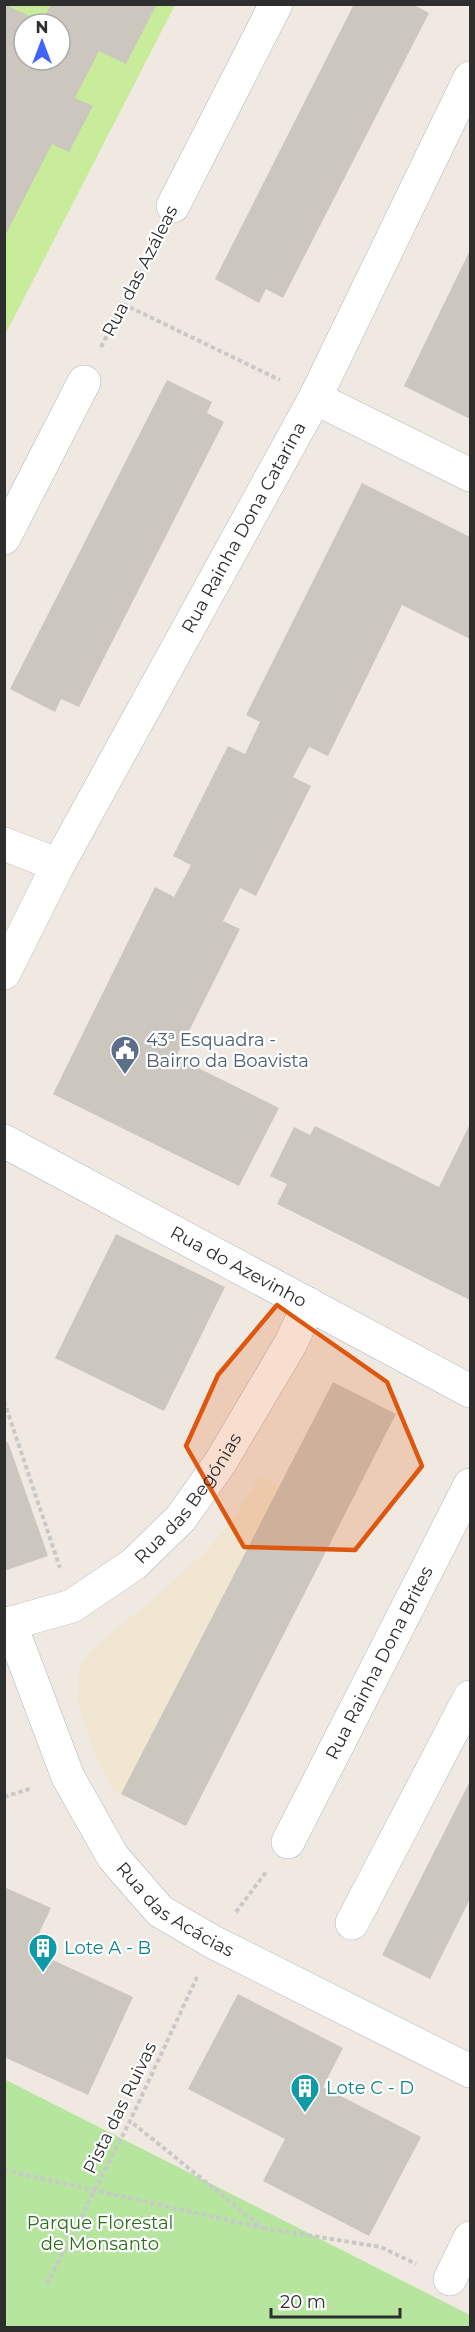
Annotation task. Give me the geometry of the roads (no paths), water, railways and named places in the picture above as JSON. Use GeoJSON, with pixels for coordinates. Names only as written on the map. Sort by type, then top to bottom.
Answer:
{"type":"FeatureCollection","features":[{"type":"Feature","properties":{"kind":"street","name":"Rua das Azáleas"},"geometry":{"type":"LineString","coordinates":[[173,206],[276,4]]}},
{"type":"Feature","properties":{"kind":"street","name":"Rua Rainha Dona Catarina"},"geometry":{"type":"LineString","coordinates":[[4,973],[57,865],[315,398],[471,78]]}},
{"type":"Feature","properties":{"kind":"street"},"geometry":{"type":"LineString","coordinates":[[4,538],[84,382]]}},
{"type":"Feature","properties":{"kind":"street"},"geometry":{"type":"LineString","coordinates":[[315,398],[471,476]]}},
{"type":"Feature","properties":{"kind":"street"},"geometry":{"type":"LineString","coordinates":[[4,844],[57,865]]}},
{"type":"Feature","properties":{"kind":"street","name":"Rua do Azevinho"},"geometry":{"type":"LineString","coordinates":[[4,1141],[471,1391]]}},
{"type":"Feature","properties":{"kind":"street","name":"Rua das Begónias"},"geometry":{"type":"LineString","coordinates":[[7,1624],[72,1606],[134,1564],[181,1518],[226,1453],[291,1343],[309,1304]]}},
{"type":"Feature","properties":{"kind":"street","name":"Rua Rainha Dona Brites"},"geometry":{"type":"LineString","coordinates":[[288,1842],[471,1485]]}},
{"type":"Feature","properties":{"kind":"street","name":"Rua das Acácias"},"geometry":{"type":"LineString","coordinates":[[7,1624],[68,1778],[113,1857],[160,1911],[213,1942],[471,2071]]}},
{"type":"Feature","properties":{"kind":"street"},"geometry":{"type":"LineString","coordinates":[[352,1923],[471,1697]]}},
{"type":"Feature","properties":{"kind":"street"},"geometry":{"type":"LineString","coordinates":[[450,2279],[471,2238]]}},
{"type":"Feature","properties":{"kind":"place","name":"43ª Esquadra - Bairro da Boavista"},"geometry":{"type":"Point","coordinates":[125,1076]}},
{"type":"Feature","properties":{"kind":"place","name":"Lote A - B"},"geometry":{"type":"Point","coordinates":[43,1974]}},
{"type":"Feature","properties":{"kind":"place","name":"Lote C - D"},"geometry":{"type":"Point","coordinates":[305,2114]}},
{"type":"Feature","properties":{"kind":"park label","name":"Parque Florestal de Monsanto"},"geometry":{"type":"Point","coordinates":[100,2233]}}]}
